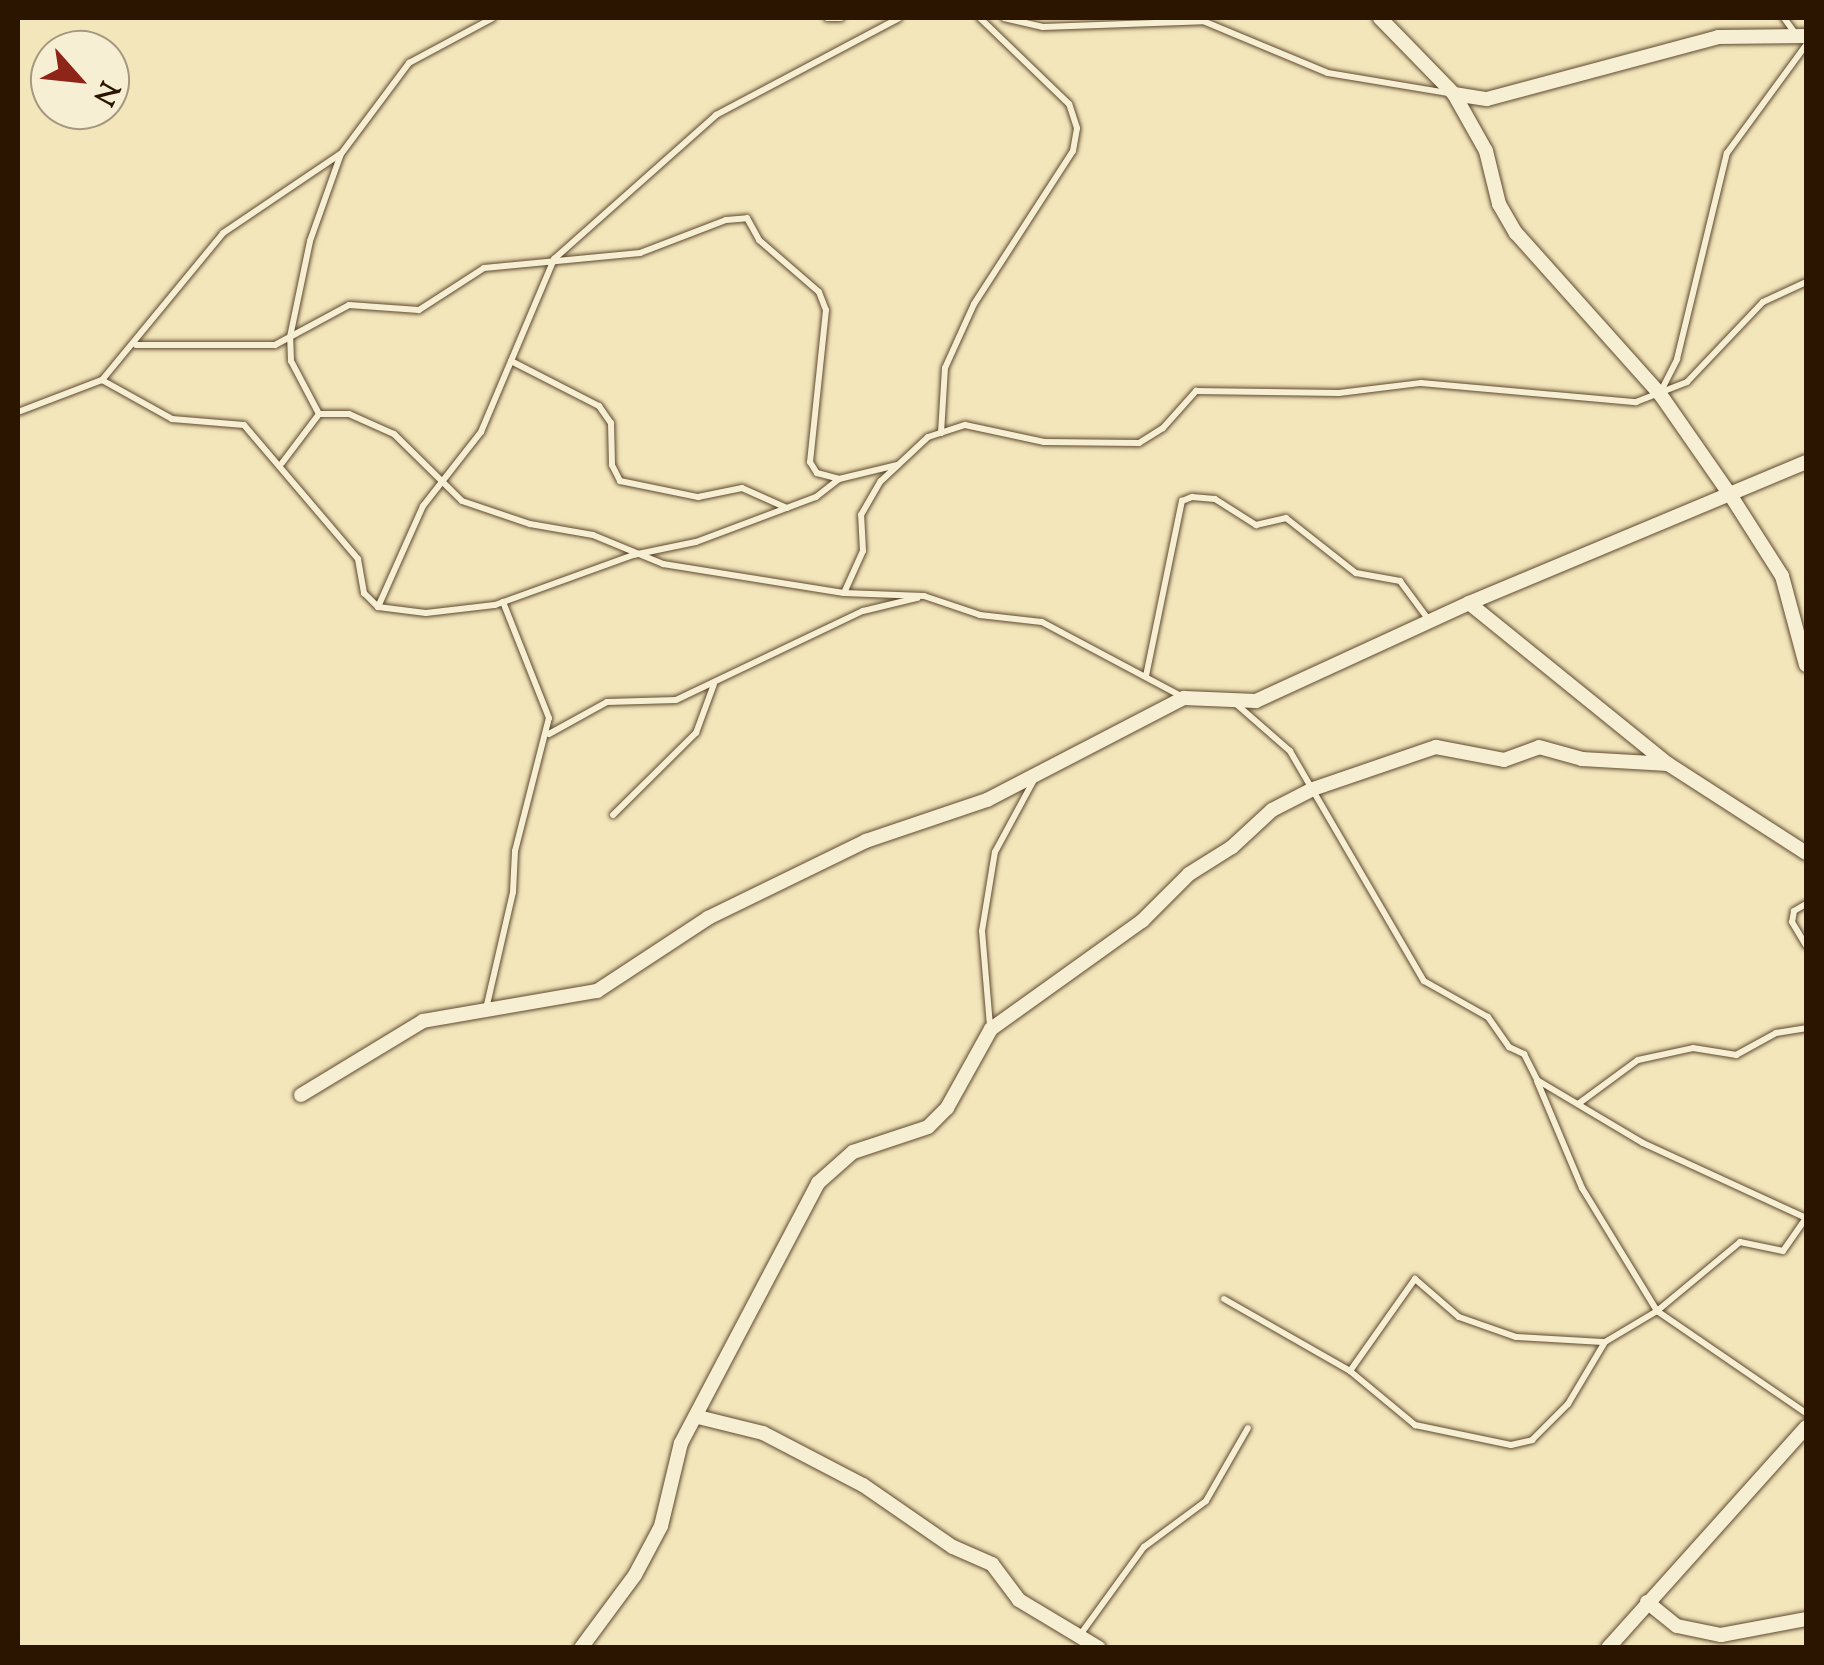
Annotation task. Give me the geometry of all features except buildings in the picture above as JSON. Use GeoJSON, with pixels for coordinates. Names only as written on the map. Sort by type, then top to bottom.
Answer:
{"type":"FeatureCollection","features":[{"type":"Feature","properties":{"kind":"street"},"geometry":{"type":"LineString","coordinates":[[1380,18],[1454,94],[1486,151],[1499,204],[1516,233],[1660,394],[1731,496],[1782,576],[1806,665]]}},
{"type":"Feature","properties":{"kind":"street"},"geometry":{"type":"LineString","coordinates":[[1454,94],[1487,99],[1718,37],[1803,39]]}},
{"type":"Feature","properties":{"kind":"street"},"geometry":{"type":"LineString","coordinates":[[300,1095],[423,1021],[597,991],[708,918],[866,841],[987,800],[1184,698],[1235,704],[1256,701],[1469,603],[1806,462]]}},
{"type":"Feature","properties":{"kind":"street"},"geometry":{"type":"LineString","coordinates":[[1469,603],[1668,764],[1806,853]]}},
{"type":"Feature","properties":{"kind":"street"},"geometry":{"type":"LineString","coordinates":[[581,1648],[634,1575],[660,1526],[675,1488],[681,1444],[818,1183],[853,1152],[928,1128],[947,1108],[990,1029],[1142,921],[1189,874],[1232,847],[1272,810],[1313,789],[1436,747],[1504,760],[1539,747],[1582,760],[1668,764]]}},
{"type":"Feature","properties":{"kind":"street"},"geometry":{"type":"LineString","coordinates":[[698,1418],[763,1433],[863,1485],[953,1547],[992,1564],[1019,1600],[1099,1648]]}},
{"type":"Feature","properties":{"kind":"street"},"geometry":{"type":"LineString","coordinates":[[1608,1648],[1806,1428]]}},
{"type":"Feature","properties":{"kind":"street"},"geometry":{"type":"LineString","coordinates":[[1648,1602],[1677,1626],[1721,1635],[1806,1619]]}},
{"type":"Feature","properties":{"kind":"lane"},"geometry":{"type":"LineString","coordinates":[[318,414],[292,360],[290,337],[310,241],[341,154],[409,63],[494,18]]}},
{"type":"Feature","properties":{"kind":"lane"},"geometry":{"type":"LineString","coordinates":[[827,18],[841,18]]}},
{"type":"Feature","properties":{"kind":"lane"},"geometry":{"type":"LineString","coordinates":[[378,607],[423,506],[481,432],[554,259],[716,115],[899,18]]}},
{"type":"Feature","properties":{"kind":"lane"},"geometry":{"type":"LineString","coordinates":[[940,433],[945,368],[974,304],[1073,150],[1076,128],[1068,104],[980,18]]}},
{"type":"Feature","properties":{"kind":"lane"},"geometry":{"type":"LineString","coordinates":[[1004,18],[1043,27],[1204,22],[1328,73],[1454,94]]}},
{"type":"Feature","properties":{"kind":"lane"},"geometry":{"type":"LineString","coordinates":[[1660,394],[1677,359],[1727,153],[1803,39],[1784,18]]}},
{"type":"Feature","properties":{"kind":"lane"},"geometry":{"type":"LineString","coordinates":[[18,412],[102,380],[136,345],[223,232],[341,154]]}},
{"type":"Feature","properties":{"kind":"lane"},"geometry":{"type":"LineString","coordinates":[[136,345],[275,345],[348,305],[420,310],[484,268],[640,253],[726,220],[753,221],[759,240],[818,292],[826,310],[810,462],[817,473],[839,479]]}},
{"type":"Feature","properties":{"kind":"lane"},"geometry":{"type":"LineString","coordinates":[[844,594],[862,551],[861,516],[898,464],[940,433],[964,425],[1044,442],[1138,443],[1163,428],[1196,391],[1339,393],[1421,383],[1636,402],[1687,382],[1763,302],[1806,282]]}},
{"type":"Feature","properties":{"kind":"lane"},"geometry":{"type":"LineString","coordinates":[[511,360],[599,406],[611,423],[612,465],[620,481],[698,497],[742,488],[787,508]]}},
{"type":"Feature","properties":{"kind":"lane"},"geometry":{"type":"LineString","coordinates":[[102,380],[172,419],[244,424],[282,463],[358,559],[364,592],[378,607],[426,613],[503,602],[633,555],[696,542],[787,508],[839,479],[898,464]]}},
{"type":"Feature","properties":{"kind":"lane"},"geometry":{"type":"LineString","coordinates":[[282,463],[318,414]]}},
{"type":"Feature","properties":{"kind":"lane"},"geometry":{"type":"LineString","coordinates":[[318,414],[349,414],[394,434],[424,457],[440,483],[462,502],[593,535],[633,555],[844,594],[924,596],[980,615],[1042,622],[1184,698]]}},
{"type":"Feature","properties":{"kind":"lane"},"geometry":{"type":"LineString","coordinates":[[1146,676],[1182,501],[1192,497],[1215,499],[1256,525],[1286,518],[1315,534],[1356,573],[1400,581],[1430,621]]}},
{"type":"Feature","properties":{"kind":"lane"},"geometry":{"type":"LineString","coordinates":[[548,734],[608,702],[676,700],[863,611],[924,596]]}},
{"type":"Feature","properties":{"kind":"lane"},"geometry":{"type":"LineString","coordinates":[[486,1010],[513,892],[515,851],[549,718],[503,602]]}},
{"type":"Feature","properties":{"kind":"lane"},"geometry":{"type":"LineString","coordinates":[[613,815],[696,733],[714,682]]}},
{"type":"Feature","properties":{"kind":"lane"},"geometry":{"type":"LineString","coordinates":[[1235,704],[1290,750],[1424,981],[1488,1017],[1509,1047],[1524,1054],[1582,1188],[1657,1311],[1806,1413]]}},
{"type":"Feature","properties":{"kind":"lane"},"geometry":{"type":"LineString","coordinates":[[990,1029],[982,931],[995,852],[1037,774]]}},
{"type":"Feature","properties":{"kind":"lane"},"geometry":{"type":"LineString","coordinates":[[1806,904],[1794,911],[1792,922],[1806,945]]}},
{"type":"Feature","properties":{"kind":"lane"},"geometry":{"type":"LineString","coordinates":[[1578,1104],[1638,1060],[1693,1048],[1736,1055],[1776,1033],[1806,1028]]}},
{"type":"Feature","properties":{"kind":"lane"},"geometry":{"type":"LineString","coordinates":[[1224,1300],[1350,1371],[1414,1424],[1511,1444],[1532,1440],[1568,1404],[1604,1342],[1657,1311],[1740,1242],[1783,1251],[1806,1218],[1642,1143],[1537,1080]]}},
{"type":"Feature","properties":{"kind":"lane"},"geometry":{"type":"LineString","coordinates":[[1350,1371],[1415,1280],[1459,1317],[1516,1338],[1604,1342]]}},
{"type":"Feature","properties":{"kind":"lane"},"geometry":{"type":"LineString","coordinates":[[1079,1636],[1144,1547],[1206,1502],[1248,1428]]}}]}
